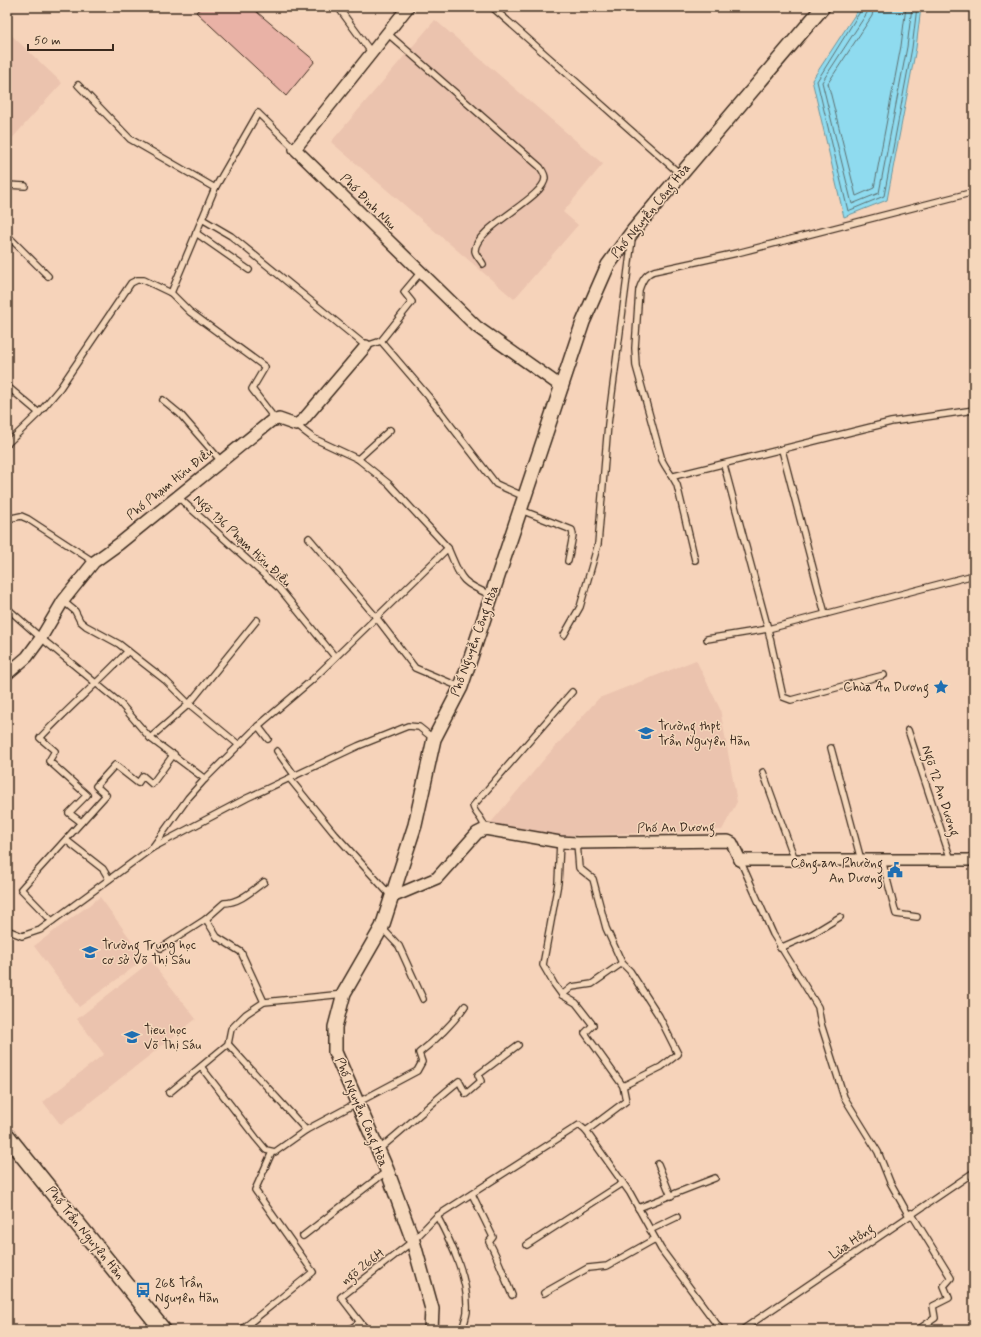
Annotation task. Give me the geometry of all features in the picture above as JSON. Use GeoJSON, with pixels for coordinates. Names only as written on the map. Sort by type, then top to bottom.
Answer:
{"type":"FeatureCollection","features":[{"type":"Feature","properties":{"kind":"main road","name":"Phố Trần Nguyên Hãn"},"geometry":{"type":"LineString","coordinates":[[7,1136],[162,1330]]}},
{"type":"Feature","properties":{"kind":"street"},"geometry":{"type":"LineString","coordinates":[[295,150],[408,7]]}},
{"type":"Feature","properties":{"kind":"street","name":"Phố Nguyễn Công Hòa"},"geometry":{"type":"LineString","coordinates":[[431,1330],[432,1309],[413,1242],[387,1170],[335,1052],[335,1027],[344,994],[382,927],[415,825],[434,739],[461,687],[583,322],[608,265],[633,231],[680,174],[823,7]]}},
{"type":"Feature","properties":{"kind":"street","name":"Phố Đinh Nhu"},"geometry":{"type":"LineString","coordinates":[[295,150],[477,327],[562,387]]}},
{"type":"Feature","properties":{"kind":"street"},"geometry":{"type":"LineString","coordinates":[[275,419],[296,425],[303,420],[366,346]]}},
{"type":"Feature","properties":{"kind":"street","name":"Phố Phạm Hữu Điều"},"geometry":{"type":"LineString","coordinates":[[7,674],[27,657],[41,638],[62,601],[94,562],[275,419]]}},
{"type":"Feature","properties":{"kind":"street"},"geometry":{"type":"LineString","coordinates":[[392,898],[437,878],[477,833],[485,829]]}},
{"type":"Feature","properties":{"kind":"street","name":"Phố An Dương"},"geometry":{"type":"LineString","coordinates":[[485,829],[560,842],[577,843],[728,841],[732,843],[740,860]]}},
{"type":"Feature","properties":{"kind":"street"},"geometry":{"type":"LineString","coordinates":[[740,860],[974,860]]}},
{"type":"Feature","properties":{"kind":"lane"},"geometry":{"type":"LineString","coordinates":[[338,7],[371,52]]}},
{"type":"Feature","properties":{"kind":"lane"},"geometry":{"type":"LineString","coordinates":[[492,7],[680,174]]}},
{"type":"Feature","properties":{"kind":"lane"},"geometry":{"type":"LineString","coordinates":[[386,33],[540,167],[544,173],[545,178],[543,184],[534,194],[493,227],[479,241],[475,249],[476,254],[483,264]]}},
{"type":"Feature","properties":{"kind":"lane"},"geometry":{"type":"LineString","coordinates":[[78,85],[130,140],[215,188]]}},
{"type":"Feature","properties":{"kind":"lane"},"geometry":{"type":"LineString","coordinates":[[171,293],[215,188],[258,113],[295,150]]}},
{"type":"Feature","properties":{"kind":"lane"},"geometry":{"type":"LineString","coordinates":[[7,185],[26,186]]}},
{"type":"Feature","properties":{"kind":"lane"},"geometry":{"type":"LineString","coordinates":[[695,560],[677,485],[674,476],[667,471],[662,460],[636,366],[635,348],[639,290],[646,276],[654,271],[738,253],[974,192]]}},
{"type":"Feature","properties":{"kind":"lane"},"geometry":{"type":"LineString","coordinates":[[202,219],[231,236],[366,346],[381,341],[412,302],[404,292],[420,273]]}},
{"type":"Feature","properties":{"kind":"lane"},"geometry":{"type":"LineString","coordinates":[[564,635],[580,607],[598,544],[608,424],[633,231]]}},
{"type":"Feature","properties":{"kind":"lane"},"geometry":{"type":"LineString","coordinates":[[196,233],[249,270]]}},
{"type":"Feature","properties":{"kind":"lane"},"geometry":{"type":"LineString","coordinates":[[7,236],[48,276]]}},
{"type":"Feature","properties":{"kind":"lane"},"geometry":{"type":"LineString","coordinates":[[7,444],[39,413],[60,388],[131,283],[137,280],[144,280],[171,293],[190,312],[265,367],[252,389],[275,419]]}},
{"type":"Feature","properties":{"kind":"lane"},"geometry":{"type":"LineString","coordinates":[[381,341],[428,396],[496,484],[524,497]]}},
{"type":"Feature","properties":{"kind":"lane"},"geometry":{"type":"LineString","coordinates":[[7,386],[39,413]]}},
{"type":"Feature","properties":{"kind":"lane"},"geometry":{"type":"LineString","coordinates":[[163,400],[180,414],[221,461]]}},
{"type":"Feature","properties":{"kind":"lane"},"geometry":{"type":"LineString","coordinates":[[674,476],[724,465],[891,422],[974,410]]}},
{"type":"Feature","properties":{"kind":"lane"},"geometry":{"type":"LineString","coordinates":[[296,425],[313,438],[358,459],[389,484],[448,548],[463,580],[474,588],[491,595]]}},
{"type":"Feature","properties":{"kind":"lane"},"geometry":{"type":"LineString","coordinates":[[358,459],[390,430]]}},
{"type":"Feature","properties":{"kind":"lane"},"geometry":{"type":"LineString","coordinates":[[782,450],[825,614]]}},
{"type":"Feature","properties":{"kind":"lane"},"geometry":{"type":"LineString","coordinates":[[724,465],[768,629],[785,699],[791,700],[884,675]]}},
{"type":"Feature","properties":{"kind":"lane","name":"Ngõ 136 Phạm Hữu Điều"},"geometry":{"type":"LineString","coordinates":[[178,497],[280,589],[335,657]]}},
{"type":"Feature","properties":{"kind":"lane"},"geometry":{"type":"LineString","coordinates":[[521,510],[572,530],[573,536],[568,561]]}},
{"type":"Feature","properties":{"kind":"lane"},"geometry":{"type":"LineString","coordinates":[[7,519],[21,516],[28,519],[94,562]]}},
{"type":"Feature","properties":{"kind":"lane"},"geometry":{"type":"LineString","coordinates":[[309,538],[376,617],[415,668],[461,687]]}},
{"type":"Feature","properties":{"kind":"lane"},"geometry":{"type":"LineString","coordinates":[[152,848],[188,798],[205,779],[258,726],[335,657],[448,548]]}},
{"type":"Feature","properties":{"kind":"lane"},"geometry":{"type":"LineString","coordinates":[[707,639],[768,629],[974,575]]}},
{"type":"Feature","properties":{"kind":"lane"},"geometry":{"type":"LineString","coordinates":[[62,601],[75,611],[80,621],[86,626],[119,644],[164,680],[189,704],[239,745]]}},
{"type":"Feature","properties":{"kind":"lane"},"geometry":{"type":"LineString","coordinates":[[7,608],[120,703],[150,738],[174,754],[205,779]]}},
{"type":"Feature","properties":{"kind":"lane"},"geometry":{"type":"LineString","coordinates":[[150,738],[189,704],[257,620]]}},
{"type":"Feature","properties":{"kind":"lane"},"geometry":{"type":"LineString","coordinates":[[81,822],[69,813],[87,795],[48,761],[55,751],[40,738],[66,711],[97,684],[128,651]]}},
{"type":"Feature","properties":{"kind":"lane"},"geometry":{"type":"LineString","coordinates":[[485,829],[484,821],[474,811],[473,806],[572,692]]}},
{"type":"Feature","properties":{"kind":"lane"},"geometry":{"type":"LineString","coordinates":[[258,726],[268,739]]}},
{"type":"Feature","properties":{"kind":"lane"},"geometry":{"type":"LineString","coordinates":[[7,930],[22,936],[40,930],[152,848],[247,798],[293,777],[408,726],[419,727],[434,739]]}},
{"type":"Feature","properties":{"kind":"lane","name":"Ngõ 12 An Dương"},"geometry":{"type":"LineString","coordinates":[[908,730],[951,860]]}},
{"type":"Feature","properties":{"kind":"lane"},"geometry":{"type":"LineString","coordinates":[[831,748],[862,860]]}},
{"type":"Feature","properties":{"kind":"lane"},"geometry":{"type":"LineString","coordinates":[[277,751],[293,777],[333,832],[392,898]]}},
{"type":"Feature","properties":{"kind":"lane"},"geometry":{"type":"LineString","coordinates":[[52,921],[21,889],[106,794],[96,786],[115,765],[138,783],[143,776],[152,784],[174,754]]}},
{"type":"Feature","properties":{"kind":"lane"},"geometry":{"type":"LineString","coordinates":[[763,772],[795,860]]}},
{"type":"Feature","properties":{"kind":"lane"},"geometry":{"type":"LineString","coordinates":[[66,840],[103,869],[109,879]]}},
{"type":"Feature","properties":{"kind":"lane"},"geometry":{"type":"LineString","coordinates":[[560,842],[558,883],[543,965],[562,995],[576,1003],[593,1025],[585,1033],[623,1086],[626,1101],[586,1131]]}},
{"type":"Feature","properties":{"kind":"lane"},"geometry":{"type":"LineString","coordinates":[[577,843],[579,868],[593,879],[606,928],[622,964],[630,971],[659,1016],[678,1054],[661,1066],[623,1086]]}},
{"type":"Feature","properties":{"kind":"lane"},"geometry":{"type":"LineString","coordinates":[[740,860],[780,948],[818,1007],[821,1024],[844,1097],[878,1152],[890,1182],[951,1278],[944,1286],[949,1298],[933,1306],[935,1318],[919,1329]]}},
{"type":"Feature","properties":{"kind":"lane"},"geometry":{"type":"LineString","coordinates":[[882,860],[896,914],[917,917]]}},
{"type":"Feature","properties":{"kind":"lane"},"geometry":{"type":"LineString","coordinates":[[161,948],[206,918],[224,903],[231,903],[264,882]]}},
{"type":"Feature","properties":{"kind":"lane"},"geometry":{"type":"LineString","coordinates":[[780,948],[812,934],[840,917]]}},
{"type":"Feature","properties":{"kind":"lane"},"geometry":{"type":"LineString","coordinates":[[206,918],[217,937],[241,952],[264,1002]]}},
{"type":"Feature","properties":{"kind":"lane"},"geometry":{"type":"LineString","coordinates":[[382,927],[399,946],[423,999]]}},
{"type":"Feature","properties":{"kind":"lane"},"geometry":{"type":"LineString","coordinates":[[562,995],[572,987],[592,984],[622,964]]}},
{"type":"Feature","properties":{"kind":"lane"},"geometry":{"type":"LineString","coordinates":[[169,1093],[202,1068],[228,1044],[230,1029],[246,1014],[264,1002],[344,994]]}},
{"type":"Feature","properties":{"kind":"lane"},"geometry":{"type":"LineString","coordinates":[[202,1068],[266,1150],[275,1152],[306,1130],[416,1071],[422,1062],[419,1053],[440,1037],[465,1006]]}},
{"type":"Feature","properties":{"kind":"lane"},"geometry":{"type":"LineString","coordinates":[[228,1044],[306,1130]]}},
{"type":"Feature","properties":{"kind":"lane"},"geometry":{"type":"LineString","coordinates":[[378,1150],[407,1127],[428,1105],[459,1081],[466,1094],[481,1081],[478,1075],[518,1045]]}},
{"type":"Feature","properties":{"kind":"lane"},"geometry":{"type":"LineString","coordinates":[[413,1242],[437,1216],[579,1124],[586,1131],[622,1183],[661,1249],[721,1330]]}},
{"type":"Feature","properties":{"kind":"lane"},"geometry":{"type":"LineString","coordinates":[[241,1330],[313,1272],[255,1190],[272,1152]]}},
{"type":"Feature","properties":{"kind":"lane"},"geometry":{"type":"LineString","coordinates":[[658,1164],[671,1196]]}},
{"type":"Feature","properties":{"kind":"lane"},"geometry":{"type":"LineString","coordinates":[[303,1236],[387,1170]]}},
{"type":"Feature","properties":{"kind":"lane","name":"Lủa Hồng"},"geometry":{"type":"LineString","coordinates":[[742,1330],[974,1172]]}},
{"type":"Feature","properties":{"kind":"lane"},"geometry":{"type":"LineString","coordinates":[[638,1208],[715,1178]]}},
{"type":"Feature","properties":{"kind":"lane"},"geometry":{"type":"LineString","coordinates":[[527,1244],[622,1183]]}},
{"type":"Feature","properties":{"kind":"lane"},"geometry":{"type":"LineString","coordinates":[[472,1194],[493,1237],[489,1242],[499,1259],[503,1274],[512,1295]]}},
{"type":"Feature","properties":{"kind":"lane"},"geometry":{"type":"LineString","coordinates":[[437,1216],[463,1272],[467,1312],[462,1330]]}},
{"type":"Feature","properties":{"kind":"lane"},"geometry":{"type":"LineString","coordinates":[[650,1230],[677,1217]]}},
{"type":"Feature","properties":{"kind":"lane"},"geometry":{"type":"LineString","coordinates":[[544,1294],[588,1268],[607,1266],[655,1239]]}},
{"type":"Feature","properties":{"kind":"lane","name":"ngõ 266H"},"geometry":{"type":"LineString","coordinates":[[360,1322],[341,1297],[413,1242]]}},
{"type":"Feature","properties":{"kind":"lane"},"geometry":{"type":"LineString","coordinates":[[350,1330],[360,1322],[367,1330]]}},
{"type":"Feature","properties":{"kind":"shaded area"},"geometry":{"type":"Polygon","coordinates":[[[435,20],[603,164],[563,212],[578,225],[514,299],[331,142],[435,20]]]}},
{"type":"Feature","properties":{"kind":"shaded area"},"geometry":{"type":"Polygon","coordinates":[[[7,31],[62,83],[7,144],[7,31]]]}},
{"type":"Feature","properties":{"kind":"shaded area","name":"Trường thpt Trần Nguyên Hãn"},"geometry":{"type":"Polygon","coordinates":[[[696,660],[720,709],[737,802],[722,830],[552,836],[488,826],[546,757],[599,698],[696,660]]]}},
{"type":"Feature","properties":{"kind":"shaded area","name":"Trường Trung học cơ sở Võ Thị Sáu"},"geometry":{"type":"Polygon","coordinates":[[[100,897],[145,959],[79,1007],[34,946],[100,897]]]}},
{"type":"Feature","properties":{"kind":"shaded area","name":"Tieu học Võ Thị Sáu"},"geometry":{"type":"Polygon","coordinates":[[[151,961],[196,1019],[61,1125],[43,1102],[104,1054],[77,1019],[151,961]]]}},
{"type":"Feature","properties":{"kind":"water"},"geometry":{"type":"Polygon","coordinates":[[[860,7],[921,7],[916,48],[887,200],[844,217],[812,80],[860,7]]]}},
{"type":"Feature","properties":{"kind":"building"},"geometry":{"type":"Polygon","coordinates":[[[202,7],[251,7],[315,61],[286,96],[196,12],[202,7]]]}},
{"type":"Feature","properties":{"kind":"place","name":"Chùa An Dương"},"geometry":{"type":"Point","coordinates":[941,687]}},
{"type":"Feature","properties":{"kind":"place","name":"Trường thpt Trần Nguyên Hãn"},"geometry":{"type":"Point","coordinates":[646,733]}},
{"type":"Feature","properties":{"kind":"place","name":"Công an Phường An Dương"},"geometry":{"type":"Point","coordinates":[895,870]}},
{"type":"Feature","properties":{"kind":"place","name":"Trường Trung học cơ sở Võ Thị Sáu"},"geometry":{"type":"Point","coordinates":[90,952]}},
{"type":"Feature","properties":{"kind":"place","name":"Tieu học Võ Thị Sáu"},"geometry":{"type":"Point","coordinates":[132,1037]}},
{"type":"Feature","properties":{"kind":"place","name":"268 Trần Nguyên Hãn"},"geometry":{"type":"Point","coordinates":[143,1290]}}]}
